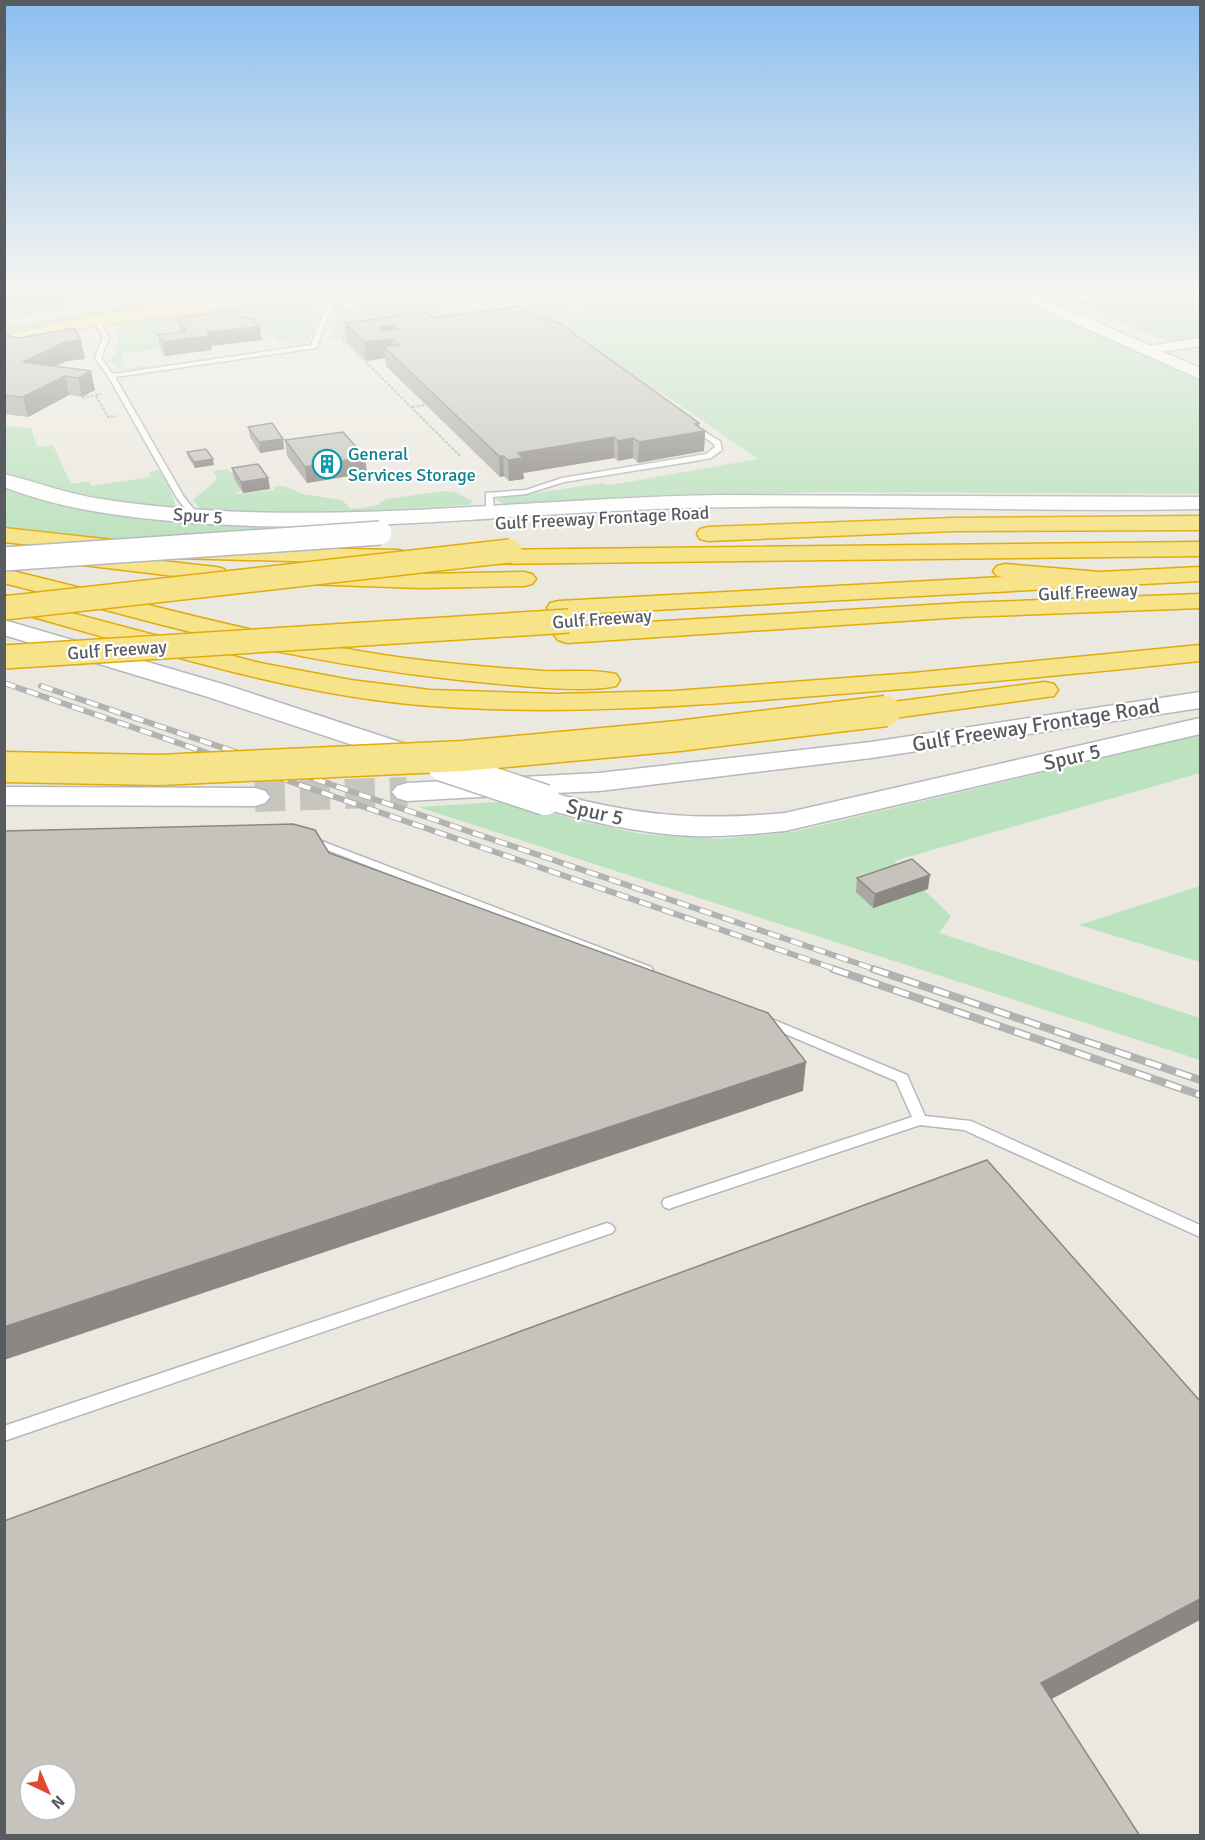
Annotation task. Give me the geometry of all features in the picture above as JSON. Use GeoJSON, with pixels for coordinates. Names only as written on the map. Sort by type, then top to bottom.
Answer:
{"type":"FeatureCollection","features":[{"type":"Feature","properties":{"kind":"highway"},"geometry":{"type":"LineString","coordinates":[[4,608],[554,546],[675,537],[820,528],[1200,523]]}},
{"type":"Feature","properties":{"kind":"highway"},"geometry":{"type":"LineString","coordinates":[[4,535],[90,546],[202,554],[324,557],[1200,549]]}},
{"type":"Feature","properties":{"kind":"highway"},"geometry":{"type":"LineString","coordinates":[[4,542],[90,560],[265,578],[421,581],[1014,571],[1099,579]]}},
{"type":"Feature","properties":{"kind":"highway","name":"Gulf Freeway"},"geometry":{"type":"LineString","coordinates":[[4,671],[565,622],[1099,579],[1200,574]]}},
{"type":"Feature","properties":{"kind":"highway"},"geometry":{"type":"LineString","coordinates":[[4,576],[202,627],[334,654],[457,672],[579,680],[686,679],[1200,634]]}},
{"type":"Feature","properties":{"kind":"highway","name":"Gulf Freeway"},"geometry":{"type":"LineString","coordinates":[[4,657],[927,599],[1200,587]]}},
{"type":"Feature","properties":{"kind":"highway","name":"Gulf Freeway"},"geometry":{"type":"LineString","coordinates":[[4,642],[1200,601]]}},
{"type":"Feature","properties":{"kind":"highway"},"geometry":{"type":"LineString","coordinates":[[4,602],[258,670],[351,688],[430,698],[556,702],[674,699],[913,681],[1200,653]]}},
{"type":"Feature","properties":{"kind":"highway"},"geometry":{"type":"LineString","coordinates":[[4,767],[159,770],[463,756],[678,736],[1200,669]]}},
{"type":"Feature","properties":{"kind":"main road","name":"Spur 5"},"geometry":{"type":"LineString","coordinates":[[4,480],[102,507],[196,517],[255,520],[652,503],[936,502]]}},
{"type":"Feature","properties":{"kind":"main road","name":"Gulf Freeway Frontage Road"},"geometry":{"type":"LineString","coordinates":[[4,559],[656,514],[936,502],[1200,503]]}},
{"type":"Feature","properties":{"kind":"main road","name":"Spur 5"},"geometry":{"type":"LineString","coordinates":[[4,627],[218,691],[545,800],[597,815],[656,824],[715,827],[785,822],[1200,726]]}},
{"type":"Feature","properties":{"kind":"main road","name":"Gulf Freeway Frontage Road"},"geometry":{"type":"LineString","coordinates":[[407,792],[611,780],[871,750],[1200,700]]}},
{"type":"Feature","properties":{"kind":"main road"},"geometry":{"type":"LineString","coordinates":[[4,796],[255,797]]}},
{"type":"Feature","properties":{"kind":"lane"},"geometry":{"type":"LineString","coordinates":[[119,375],[111,376],[180,498],[196,517]]}},
{"type":"Feature","properties":{"kind":"lane"},"geometry":{"type":"LineString","coordinates":[[490,511],[489,495],[515,495],[544,488],[562,480],[695,459],[708,456],[719,448],[717,443],[682,419]]}},
{"type":"Feature","properties":{"kind":"lane"},"geometry":{"type":"LineString","coordinates":[[297,835],[605,952],[660,976]]}},
{"type":"Feature","properties":{"kind":"lane"},"geometry":{"type":"LineString","coordinates":[[748,1013],[902,1078],[920,1120]]}},
{"type":"Feature","properties":{"kind":"lane"},"geometry":{"type":"LineString","coordinates":[[669,1203],[920,1120],[966,1125],[1200,1231]]}},
{"type":"Feature","properties":{"kind":"lane"},"geometry":{"type":"LineString","coordinates":[[4,1434],[607,1228]]}},
{"type":"Feature","properties":{"kind":"path"},"geometry":{"type":"LineString","coordinates":[[379,375],[461,457]]}},
{"type":"Feature","properties":{"kind":"path"},"geometry":{"type":"LineString","coordinates":[[411,407],[426,405]]}},
{"type":"Feature","properties":{"kind":"green space"},"geometry":{"type":"Polygon","coordinates":[[[605,375],[1195,375],[1200,377],[1200,494],[820,492],[504,504],[495,499],[602,483],[610,485],[758,459],[658,390],[631,394],[605,375]]]}},
{"type":"Feature","properties":{"kind":"green space"},"geometry":{"type":"Polygon","coordinates":[[[4,426],[31,428],[37,447],[53,445],[71,484],[89,481],[91,486],[151,477],[149,472],[167,468],[170,477],[168,483],[176,507],[171,510],[89,499],[5,473],[4,426]]]}},
{"type":"Feature","properties":{"kind":"green space"},"geometry":{"type":"Polygon","coordinates":[[[254,468],[258,474],[233,478],[242,491],[236,492],[237,494],[275,490],[273,487],[284,486],[303,494],[342,500],[351,509],[375,506],[386,499],[443,491],[455,492],[473,501],[469,505],[297,514],[202,511],[193,500],[215,481],[217,477],[213,471],[228,469],[231,472],[254,468]]]}},
{"type":"Feature","properties":{"kind":"green space"},"geometry":{"type":"Polygon","coordinates":[[[4,487],[51,502],[406,523],[134,543],[5,527],[4,487]]]}},
{"type":"Feature","properties":{"kind":"green space"},"geometry":{"type":"Polygon","coordinates":[[[1200,735],[1200,773],[894,861],[951,916],[939,933],[1200,1018],[1200,1060],[418,807],[515,801],[575,820],[641,834],[719,839],[793,832],[1200,735]]]}},
{"type":"Feature","properties":{"kind":"green space"},"geometry":{"type":"Polygon","coordinates":[[[1200,886],[1200,962],[1079,925],[1200,886]]]}},
{"type":"Feature","properties":{"kind":"building"},"geometry":{"type":"Polygon","coordinates":[[[4,375],[84,375],[78,378],[65,376],[23,397],[4,395],[4,375]]]}},
{"type":"Feature","properties":{"kind":"building"},"geometry":{"type":"Polygon","coordinates":[[[413,375],[632,375],[699,423],[695,424],[705,431],[639,442],[633,438],[618,441],[614,437],[518,453],[523,458],[508,460],[499,456],[413,375]]]}},
{"type":"Feature","properties":{"kind":"building"},"geometry":{"type":"Polygon","coordinates":[[[272,423],[283,439],[259,442],[248,427],[272,423]]]}},
{"type":"Feature","properties":{"kind":"building"},"geometry":{"type":"Polygon","coordinates":[[[343,432],[365,457],[305,467],[285,440],[343,432]]]}},
{"type":"Feature","properties":{"kind":"building"},"geometry":{"type":"Polygon","coordinates":[[[206,449],[213,459],[194,462],[187,452],[206,449]]]}},
{"type":"Feature","properties":{"kind":"building"},"geometry":{"type":"Polygon","coordinates":[[[258,464],[268,478],[241,482],[232,468],[258,464]]]}},
{"type":"Feature","properties":{"kind":"building"},"geometry":{"type":"Polygon","coordinates":[[[293,824],[315,830],[329,853],[768,1013],[806,1062],[4,1327],[4,831],[293,824]]]}},
{"type":"Feature","properties":{"kind":"building"},"geometry":{"type":"Polygon","coordinates":[[[912,859],[930,875],[875,894],[857,878],[912,859]]]}},
{"type":"Feature","properties":{"kind":"building"},"geometry":{"type":"Polygon","coordinates":[[[987,1160],[1200,1401],[1200,1599],[1041,1683],[1140,1836],[4,1836],[4,1521],[987,1160]]]}},
{"type":"Feature","properties":{"kind":"tunnel"},"geometry":{"type":"LineString","coordinates":[[255,797],[407,792]]}},
{"type":"Feature","properties":{"kind":"railway"},"geometry":{"type":"LineString","coordinates":[[4,683],[838,970]]}},
{"type":"Feature","properties":{"kind":"railway"},"geometry":{"type":"LineString","coordinates":[[41,686],[877,970]]}},
{"type":"Feature","properties":{"kind":"railway"},"geometry":{"type":"LineString","coordinates":[[833,969],[1200,1095]]}},
{"type":"Feature","properties":{"kind":"railway"},"geometry":{"type":"LineString","coordinates":[[873,969],[1200,1080]]}},
{"type":"Feature","properties":{"kind":"place","name":"General Services Storage"},"geometry":{"type":"Point","coordinates":[327,464]}}]}
